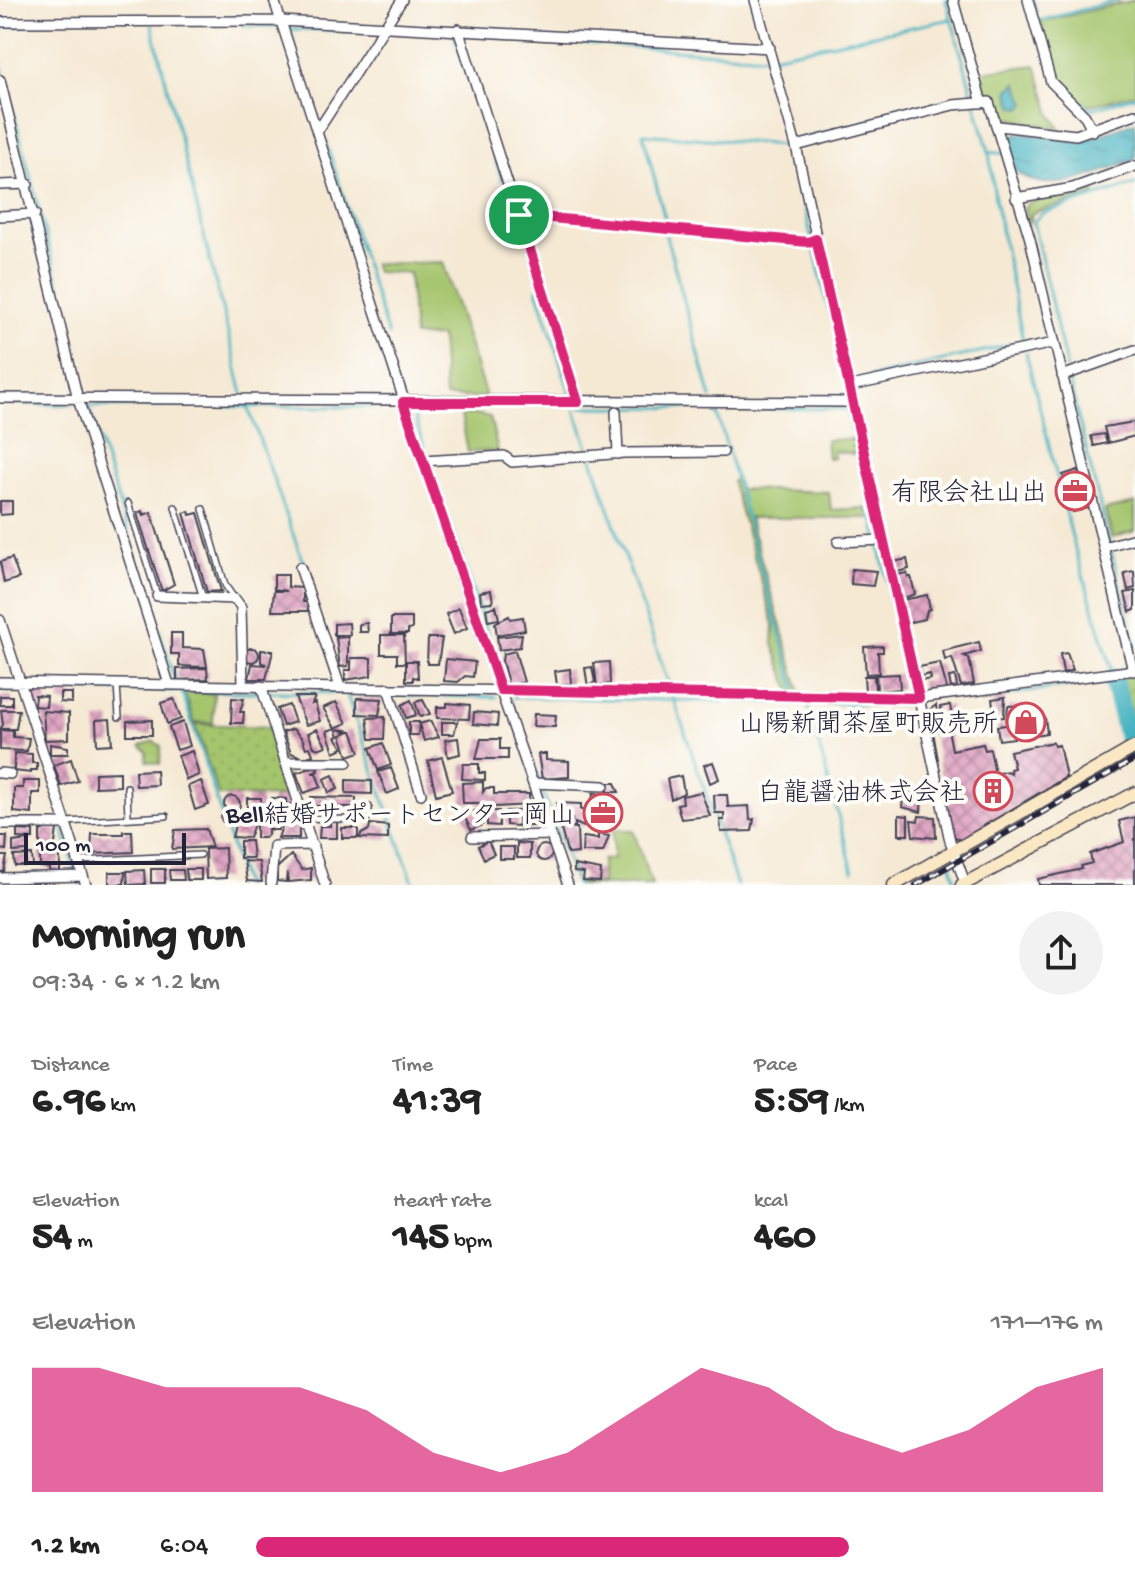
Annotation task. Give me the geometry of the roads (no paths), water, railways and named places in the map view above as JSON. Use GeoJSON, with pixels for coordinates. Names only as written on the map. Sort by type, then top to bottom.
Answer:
{"type":"FeatureCollection","features":[{"type":"Feature","properties":{"kind":"street"},"geometry":{"type":"LineString","coordinates":[[274,0],[403,402],[427,459],[501,690],[537,783],[568,885]]}},
{"type":"Feature","properties":{"kind":"street"},"geometry":{"type":"LineString","coordinates":[[317,132],[402,0]]}},
{"type":"Feature","properties":{"kind":"street"},"geometry":{"type":"LineString","coordinates":[[755,0],[795,142],[812,240],[850,383],[851,402],[879,541],[963,884],[1135,793]]}},
{"type":"Feature","properties":{"kind":"street"},"geometry":{"type":"LineString","coordinates":[[953,0],[977,104]]}},
{"type":"Feature","properties":{"kind":"street"},"geometry":{"type":"LineString","coordinates":[[1028,0],[1051,82],[1085,116],[1093,131]]}},
{"type":"Feature","properties":{"kind":"street"},"geometry":{"type":"LineString","coordinates":[[0,22],[281,21],[769,52]]}},
{"type":"Feature","properties":{"kind":"street"},"geometry":{"type":"LineString","coordinates":[[458,33],[578,402]]}},
{"type":"Feature","properties":{"kind":"street"},"geometry":{"type":"LineString","coordinates":[[0,80],[28,184],[78,399],[174,684]]}},
{"type":"Feature","properties":{"kind":"street"},"geometry":{"type":"LineString","coordinates":[[0,682],[23,687],[117,688],[174,684],[243,685],[262,690],[343,687],[388,692],[501,690],[919,698],[1134,670],[1066,375],[1054,343],[1006,165],[1004,143],[989,102],[953,105],[795,142]]}},
{"type":"Feature","properties":{"kind":"street"},"geometry":{"type":"LineString","coordinates":[[999,126],[1021,126],[1067,135],[1093,131],[1135,114]]}},
{"type":"Feature","properties":{"kind":"street"},"geometry":{"type":"LineString","coordinates":[[1016,198],[1073,188],[1135,166]]}},
{"type":"Feature","properties":{"kind":"street"},"geometry":{"type":"LineString","coordinates":[[0,185],[28,184]]}},
{"type":"Feature","properties":{"kind":"street"},"geometry":{"type":"LineString","coordinates":[[0,216],[35,214]]}},
{"type":"Feature","properties":{"kind":"street"},"geometry":{"type":"LineString","coordinates":[[519,215],[812,240]]}},
{"type":"Feature","properties":{"kind":"street"},"geometry":{"type":"LineString","coordinates":[[850,383],[1054,343]]}},
{"type":"Feature","properties":{"kind":"street"},"geometry":{"type":"LineString","coordinates":[[1066,375],[1135,350]]}},
{"type":"Feature","properties":{"kind":"street"},"geometry":{"type":"LineString","coordinates":[[0,398],[851,402]]}},
{"type":"Feature","properties":{"kind":"street"},"geometry":{"type":"LineString","coordinates":[[616,412],[618,454]]}},
{"type":"Feature","properties":{"kind":"street"},"geometry":{"type":"LineString","coordinates":[[427,459],[504,456],[512,462],[618,454],[723,452]]}},
{"type":"Feature","properties":{"kind":"street"},"geometry":{"type":"LineString","coordinates":[[1107,546],[1135,538]]}},
{"type":"Feature","properties":{"kind":"street"},"geometry":{"type":"LineString","coordinates":[[838,542],[879,541]]}},
{"type":"Feature","properties":{"kind":"street"},"geometry":{"type":"LineString","coordinates":[[300,567],[343,687]]}},
{"type":"Feature","properties":{"kind":"street"},"geometry":{"type":"LineString","coordinates":[[157,596],[235,599],[241,607],[243,685]]}},
{"type":"Feature","properties":{"kind":"street"},"geometry":{"type":"LineString","coordinates":[[0,620],[81,878],[0,878]]}},
{"type":"Feature","properties":{"kind":"street"},"geometry":{"type":"LineString","coordinates":[[262,690],[325,885]]}},
{"type":"Feature","properties":{"kind":"street"},"geometry":{"type":"LineString","coordinates":[[388,692],[421,794]]}},
{"type":"Feature","properties":{"kind":"street"},"geometry":{"type":"LineString","coordinates":[[894,885],[955,854],[1135,747]]}},
{"type":"Feature","properties":{"kind":"street"},"geometry":{"type":"LineString","coordinates":[[287,762],[347,762]]}},
{"type":"Feature","properties":{"kind":"street"},"geometry":{"type":"LineString","coordinates":[[537,783],[604,786]]}},
{"type":"Feature","properties":{"kind":"street"},"geometry":{"type":"LineString","coordinates":[[226,818],[304,818]]}},
{"type":"Feature","properties":{"kind":"street"},"geometry":{"type":"LineString","coordinates":[[0,824],[63,823]]}},
{"type":"Feature","properties":{"kind":"street"},"geometry":{"type":"LineString","coordinates":[[472,837],[551,835]]}},
{"type":"Feature","properties":{"kind":"street"},"geometry":{"type":"LineString","coordinates":[[271,883],[274,846],[313,845]]}},
{"type":"Feature","properties":{"kind":"lane"},"geometry":{"type":"LineString","coordinates":[[128,503],[157,596]]}},
{"type":"Feature","properties":{"kind":"lane"},"geometry":{"type":"LineString","coordinates":[[175,507],[203,599]]}},
{"type":"Feature","properties":{"kind":"lane"},"geometry":{"type":"LineString","coordinates":[[203,509],[225,585],[235,599]]}},
{"type":"Feature","properties":{"kind":"lane"},"geometry":{"type":"LineString","coordinates":[[117,688],[119,717]]}},
{"type":"Feature","properties":{"kind":"lane"},"geometry":{"type":"LineString","coordinates":[[127,787],[128,818]]}},
{"type":"Feature","properties":{"kind":"lane"},"geometry":{"type":"LineString","coordinates":[[304,818],[364,820],[369,817],[369,807]]}},
{"type":"Feature","properties":{"kind":"lane"},"geometry":{"type":"LineString","coordinates":[[63,823],[166,816]]}},
{"type":"Feature","properties":{"kind":"lane"},"geometry":{"type":"LineString","coordinates":[[78,861],[200,855]]}},
{"type":"Feature","properties":{"kind":"water"},"geometry":{"type":"Polygon","coordinates":[[[1017,83],[1026,103],[1023,108],[1014,107],[1008,91],[1017,83]]]}},
{"type":"Feature","properties":{"kind":"water"},"geometry":{"type":"Polygon","coordinates":[[[1135,122],[1135,159],[1074,181],[1058,183],[1028,179],[1015,170],[1009,138],[1022,133],[1082,142],[1135,122]]]}},
{"type":"Feature","properties":{"kind":"waterway"},"geometry":{"type":"LineString","coordinates":[[946,0],[989,152],[1015,155]]}},
{"type":"Feature","properties":{"kind":"waterway"},"geometry":{"type":"LineString","coordinates":[[1033,0],[1036,12]]}},
{"type":"Feature","properties":{"kind":"waterway"},"geometry":{"type":"LineString","coordinates":[[1039,21],[1119,0]]}},
{"type":"Feature","properties":{"kind":"waterway"},"geometry":{"type":"LineString","coordinates":[[529,39],[767,57],[951,19]]}},
{"type":"Feature","properties":{"kind":"waterway"},"geometry":{"type":"LineString","coordinates":[[152,25],[243,394]]}},
{"type":"Feature","properties":{"kind":"waterway"},"geometry":{"type":"LineString","coordinates":[[0,27],[24,26]]}},
{"type":"Feature","properties":{"kind":"waterway"},"geometry":{"type":"LineString","coordinates":[[244,26],[274,26]]}},
{"type":"Feature","properties":{"kind":"waterway"},"geometry":{"type":"LineString","coordinates":[[289,29],[319,121]]}},
{"type":"Feature","properties":{"kind":"waterway"},"geometry":{"type":"LineString","coordinates":[[290,29],[373,31]]}},
{"type":"Feature","properties":{"kind":"waterway"},"geometry":{"type":"LineString","coordinates":[[393,32],[405,32]]}},
{"type":"Feature","properties":{"kind":"waterway"},"geometry":{"type":"LineString","coordinates":[[454,35],[502,179]]}},
{"type":"Feature","properties":{"kind":"waterway"},"geometry":{"type":"LineString","coordinates":[[0,61],[71,332],[83,393]]}},
{"type":"Feature","properties":{"kind":"waterway"},"geometry":{"type":"LineString","coordinates":[[1067,92],[1092,109],[1135,96]]}},
{"type":"Feature","properties":{"kind":"waterway"},"geometry":{"type":"LineString","coordinates":[[797,140],[972,95]]}},
{"type":"Feature","properties":{"kind":"waterway"},"geometry":{"type":"LineString","coordinates":[[785,125],[830,316]]}},
{"type":"Feature","properties":{"kind":"waterway"},"geometry":{"type":"LineString","coordinates":[[323,133],[388,335]]}},
{"type":"Feature","properties":{"kind":"waterway"},"geometry":{"type":"LineString","coordinates":[[666,223],[643,134],[783,145]]}},
{"type":"Feature","properties":{"kind":"waterway"},"geometry":{"type":"LineString","coordinates":[[989,152],[995,199],[1024,346]]}},
{"type":"Feature","properties":{"kind":"waterway"},"geometry":{"type":"LineString","coordinates":[[1067,370],[1033,222],[1043,213],[1135,184]]}},
{"type":"Feature","properties":{"kind":"waterway"},"geometry":{"type":"LineString","coordinates":[[665,232],[711,398]]}},
{"type":"Feature","properties":{"kind":"waterway"},"geometry":{"type":"LineString","coordinates":[[537,289],[571,396]]}},
{"type":"Feature","properties":{"kind":"waterway"},"geometry":{"type":"LineString","coordinates":[[852,381],[1023,342]]}},
{"type":"Feature","properties":{"kind":"waterway"},"geometry":{"type":"LineString","coordinates":[[1026,353],[1075,549],[1112,670]]}},
{"type":"Feature","properties":{"kind":"waterway"},"geometry":{"type":"LineString","coordinates":[[1069,380],[1135,355]]}},
{"type":"Feature","properties":{"kind":"waterway"},"geometry":{"type":"LineString","coordinates":[[1068,377],[1135,645]]}},
{"type":"Feature","properties":{"kind":"waterway"},"geometry":{"type":"LineString","coordinates":[[0,403],[72,405]]}},
{"type":"Feature","properties":{"kind":"waterway"},"geometry":{"type":"LineString","coordinates":[[247,404],[305,568]]}},
{"type":"Feature","properties":{"kind":"waterway"},"geometry":{"type":"LineString","coordinates":[[88,405],[176,683]]}},
{"type":"Feature","properties":{"kind":"waterway"},"geometry":{"type":"LineString","coordinates":[[88,406],[392,407]]}},
{"type":"Feature","properties":{"kind":"waterway"},"geometry":{"type":"LineString","coordinates":[[414,407],[490,407]]}},
{"type":"Feature","properties":{"kind":"waterway"},"geometry":{"type":"LineString","coordinates":[[581,407],[847,409],[902,643]]}},
{"type":"Feature","properties":{"kind":"waterway"},"geometry":{"type":"LineString","coordinates":[[575,409],[737,885]]}},
{"type":"Feature","properties":{"kind":"waterway"},"geometry":{"type":"LineString","coordinates":[[716,409],[795,688]]}},
{"type":"Feature","properties":{"kind":"waterway"},"geometry":{"type":"LineString","coordinates":[[413,414],[498,664]]}},
{"type":"Feature","properties":{"kind":"waterway"},"geometry":{"type":"LineString","coordinates":[[1113,679],[1129,740]]}},
{"type":"Feature","properties":{"kind":"waterway"},"geometry":{"type":"LineString","coordinates":[[990,697],[1113,680]]}},
{"type":"Feature","properties":{"kind":"waterway"},"geometry":{"type":"LineString","coordinates":[[0,689],[19,691]]}},
{"type":"Feature","properties":{"kind":"waterway"},"geometry":{"type":"LineString","coordinates":[[27,689],[259,692]]}},
{"type":"Feature","properties":{"kind":"waterway"},"geometry":{"type":"LineString","coordinates":[[345,689],[414,885]]}},
{"type":"Feature","properties":{"kind":"waterway"},"geometry":{"type":"LineString","coordinates":[[182,691],[244,885]]}},
{"type":"Feature","properties":{"kind":"waterway"},"geometry":{"type":"LineString","coordinates":[[267,692],[347,693]]}},
{"type":"Feature","properties":{"kind":"waterway"},"geometry":{"type":"LineString","coordinates":[[348,694],[496,697]]}},
{"type":"Feature","properties":{"kind":"waterway"},"geometry":{"type":"LineString","coordinates":[[514,697],[916,705]]}},
{"type":"Feature","properties":{"kind":"waterway"},"geometry":{"type":"LineString","coordinates":[[511,700],[539,780]]}},
{"type":"Feature","properties":{"kind":"waterway"},"geometry":{"type":"LineString","coordinates":[[808,705],[853,871]]}},
{"type":"Feature","properties":{"kind":"waterway"},"geometry":{"type":"LineString","coordinates":[[916,706],[923,738]]}},
{"type":"Feature","properties":{"kind":"waterway"},"geometry":{"type":"LineString","coordinates":[[541,787],[577,885]]}},
{"type":"Feature","properties":{"kind":"waterway"},"geometry":{"type":"LineString","coordinates":[[63,828],[80,885]]}},
{"type":"Feature","properties":{"kind":"waterway"},"geometry":{"type":"LineString","coordinates":[[950,859],[955,881]]}},
{"type":"Feature","properties":{"kind":"railway"},"geometry":{"type":"LineString","coordinates":[[916,885],[1135,759]]}},
{"type":"Feature","properties":{"kind":"place","name":"有限会社山出"},"geometry":{"type":"Point","coordinates":[1075,491]}},
{"type":"Feature","properties":{"kind":"place","name":"山陽新聞茶屋町販売所"},"geometry":{"type":"Point","coordinates":[1026,722]}},
{"type":"Feature","properties":{"kind":"place","name":"白龍醤油株式会社"},"geometry":{"type":"Point","coordinates":[993,791]}},
{"type":"Feature","properties":{"kind":"place","name":"Bell結婚サポートセンター岡山"},"geometry":{"type":"Point","coordinates":[603,813]}}]}
